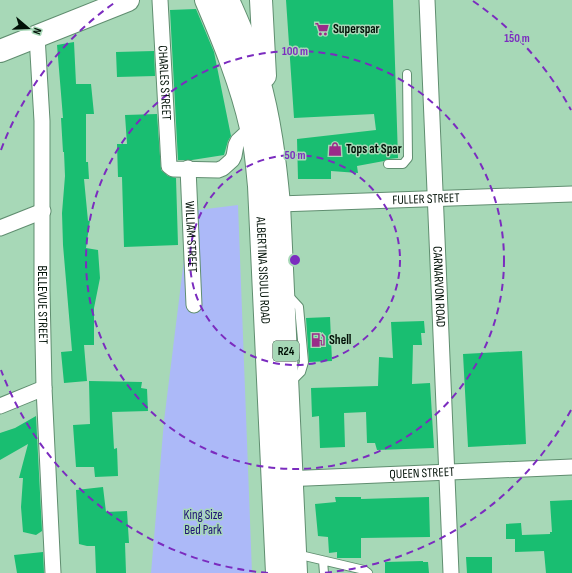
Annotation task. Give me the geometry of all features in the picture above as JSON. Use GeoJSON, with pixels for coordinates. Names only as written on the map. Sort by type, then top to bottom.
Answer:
{"type":"FeatureCollection","features":[{"type":"Feature","properties":{"kind":"main road"},"geometry":{"type":"LineString","coordinates":[[0,51],[128,0]]}},
{"type":"Feature","properties":{"kind":"main road","name":"ALBERTINA SISULU ROAD"},"geometry":{"type":"LineString","coordinates":[[206,0],[232,64],[275,158],[284,290],[288,384],[276,573]]}},
{"type":"Feature","properties":{"kind":"main road","name":"ALBERTINA SISULU ROAD"},"geometry":{"type":"LineString","coordinates":[[228,0],[258,76],[261,129],[259,186],[282,479],[296,563]]}},
{"type":"Feature","properties":{"kind":"main road"},"geometry":{"type":"LineString","coordinates":[[261,0],[264,57],[261,129]]}},
{"type":"Feature","properties":{"kind":"street","name":"CHARLES STREET"},"geometry":{"type":"LineString","coordinates":[[160,0],[168,166],[173,169],[188,168]]}},
{"type":"Feature","properties":{"kind":"street","name":"CARNARVON ROAD"},"geometry":{"type":"LineString","coordinates":[[427,0],[451,573]]}},
{"type":"Feature","properties":{"kind":"street","name":"BELLEVUE STREET"},"geometry":{"type":"LineString","coordinates":[[37,36],[42,121],[42,290],[44,388],[53,573]]}},
{"type":"Feature","properties":{"kind":"street"},"geometry":{"type":"LineString","coordinates":[[188,168],[218,170],[223,168],[234,156],[238,141],[261,129]]}},
{"type":"Feature","properties":{"kind":"street","name":"WILLIAM STREET"},"geometry":{"type":"LineString","coordinates":[[188,168],[194,305]]}},
{"type":"Feature","properties":{"kind":"street","name":"FULLER STREET"},"geometry":{"type":"LineString","coordinates":[[279,204],[572,194]]}},
{"type":"Feature","properties":{"kind":"street"},"geometry":{"type":"LineString","coordinates":[[0,228],[43,211]]}},
{"type":"Feature","properties":{"kind":"street"},"geometry":{"type":"LineString","coordinates":[[0,406],[44,388]]}},
{"type":"Feature","properties":{"kind":"street","name":"QUEEN STREET"},"geometry":{"type":"LineString","coordinates":[[282,479],[572,467]]}},
{"type":"Feature","properties":{"kind":"lane"},"geometry":{"type":"LineString","coordinates":[[388,164],[403,164],[408,158],[407,74]]}},
{"type":"Feature","properties":{"kind":"lane"},"geometry":{"type":"LineString","coordinates":[[296,563],[323,561],[345,570],[364,570],[368,573]]}},
{"type":"Feature","properties":{"kind":"lane"},"geometry":{"type":"LineString","coordinates":[[323,561],[324,573]]}},
{"type":"Feature","properties":{"kind":"green space","name":"King Size Bed Park"},"geometry":{"type":"Polygon","coordinates":[[[238,205],[252,573],[151,573],[164,421],[190,211],[238,205]]]}},
{"type":"Feature","properties":{"kind":"building"},"geometry":{"type":"Polygon","coordinates":[[[286,0],[393,0],[398,158],[357,166],[358,173],[331,171],[331,179],[298,179],[297,139],[376,130],[374,114],[294,118],[286,0]]]}},
{"type":"Feature","properties":{"kind":"building"},"geometry":{"type":"Polygon","coordinates":[[[196,9],[214,52],[231,136],[224,155],[192,160],[178,160],[170,10],[196,9]]]}},
{"type":"Feature","properties":{"kind":"building"},"geometry":{"type":"Polygon","coordinates":[[[74,42],[76,84],[91,84],[94,114],[86,114],[86,162],[88,162],[89,179],[84,179],[88,221],[90,220],[86,248],[98,250],[100,278],[94,308],[94,345],[84,345],[87,381],[64,383],[61,352],[72,351],[63,245],[62,213],[65,176],[61,118],[63,118],[57,45],[74,42]]]}},
{"type":"Feature","properties":{"kind":"building"},"geometry":{"type":"Polygon","coordinates":[[[154,51],[155,76],[117,77],[116,52],[154,51]]]}},
{"type":"Feature","properties":{"kind":"building"},"geometry":{"type":"Polygon","coordinates":[[[157,114],[161,170],[168,176],[176,178],[178,245],[124,247],[122,177],[118,177],[117,144],[127,144],[125,115],[157,114]]]}},
{"type":"Feature","properties":{"kind":"building"},"geometry":{"type":"Polygon","coordinates":[[[330,317],[332,361],[309,362],[306,318],[330,317]]]}},
{"type":"Feature","properties":{"kind":"building"},"geometry":{"type":"Polygon","coordinates":[[[424,321],[425,333],[421,333],[422,345],[413,345],[412,384],[430,383],[434,448],[377,450],[375,443],[367,443],[366,412],[344,413],[345,447],[320,448],[319,416],[312,417],[311,388],[378,386],[379,357],[393,358],[391,322],[424,321]]]}},
{"type":"Feature","properties":{"kind":"building"},"geometry":{"type":"Polygon","coordinates":[[[522,351],[526,444],[468,447],[463,354],[522,351]]]}},
{"type":"Feature","properties":{"kind":"building"},"geometry":{"type":"Polygon","coordinates":[[[89,381],[142,382],[141,388],[147,389],[148,411],[112,412],[114,449],[117,448],[118,476],[95,477],[94,467],[76,467],[73,425],[90,424],[89,381]]]}},
{"type":"Feature","properties":{"kind":"building"},"geometry":{"type":"Polygon","coordinates":[[[36,416],[42,531],[36,535],[23,532],[21,507],[23,478],[19,478],[28,444],[0,460],[0,433],[15,428],[36,416]]]}},
{"type":"Feature","properties":{"kind":"building"},"geometry":{"type":"Polygon","coordinates":[[[103,487],[106,512],[127,511],[129,543],[125,543],[126,573],[96,573],[95,546],[79,544],[76,490],[103,487]]]}},
{"type":"Feature","properties":{"kind":"building"},"geometry":{"type":"Polygon","coordinates":[[[335,497],[361,497],[361,499],[429,497],[430,537],[361,538],[361,558],[337,558],[337,552],[329,553],[328,537],[318,536],[315,504],[336,502],[335,497]]]}},
{"type":"Feature","properties":{"kind":"building"},"geometry":{"type":"Polygon","coordinates":[[[572,500],[572,573],[546,573],[544,551],[515,552],[515,539],[506,539],[506,524],[521,523],[522,535],[550,534],[550,532],[552,532],[550,501],[572,500]]]}},
{"type":"Feature","properties":{"kind":"building"},"geometry":{"type":"Polygon","coordinates":[[[43,552],[44,573],[17,573],[14,555],[43,552]]]}},
{"type":"Feature","properties":{"kind":"building"},"geometry":{"type":"Polygon","coordinates":[[[466,557],[492,557],[492,573],[467,573],[466,557]]]}},
{"type":"Feature","properties":{"kind":"building"},"geometry":{"type":"Polygon","coordinates":[[[385,562],[428,562],[429,573],[385,573],[385,562]]]}},
{"type":"Feature","properties":{"kind":"place","name":"Superspar"},"geometry":{"type":"Point","coordinates":[322,29]}},
{"type":"Feature","properties":{"kind":"place","name":"Tops at Spar"},"geometry":{"type":"Point","coordinates":[335,149]}},
{"type":"Feature","properties":{"kind":"place","name":"Shell"},"geometry":{"type":"Point","coordinates":[318,340]}}]}
